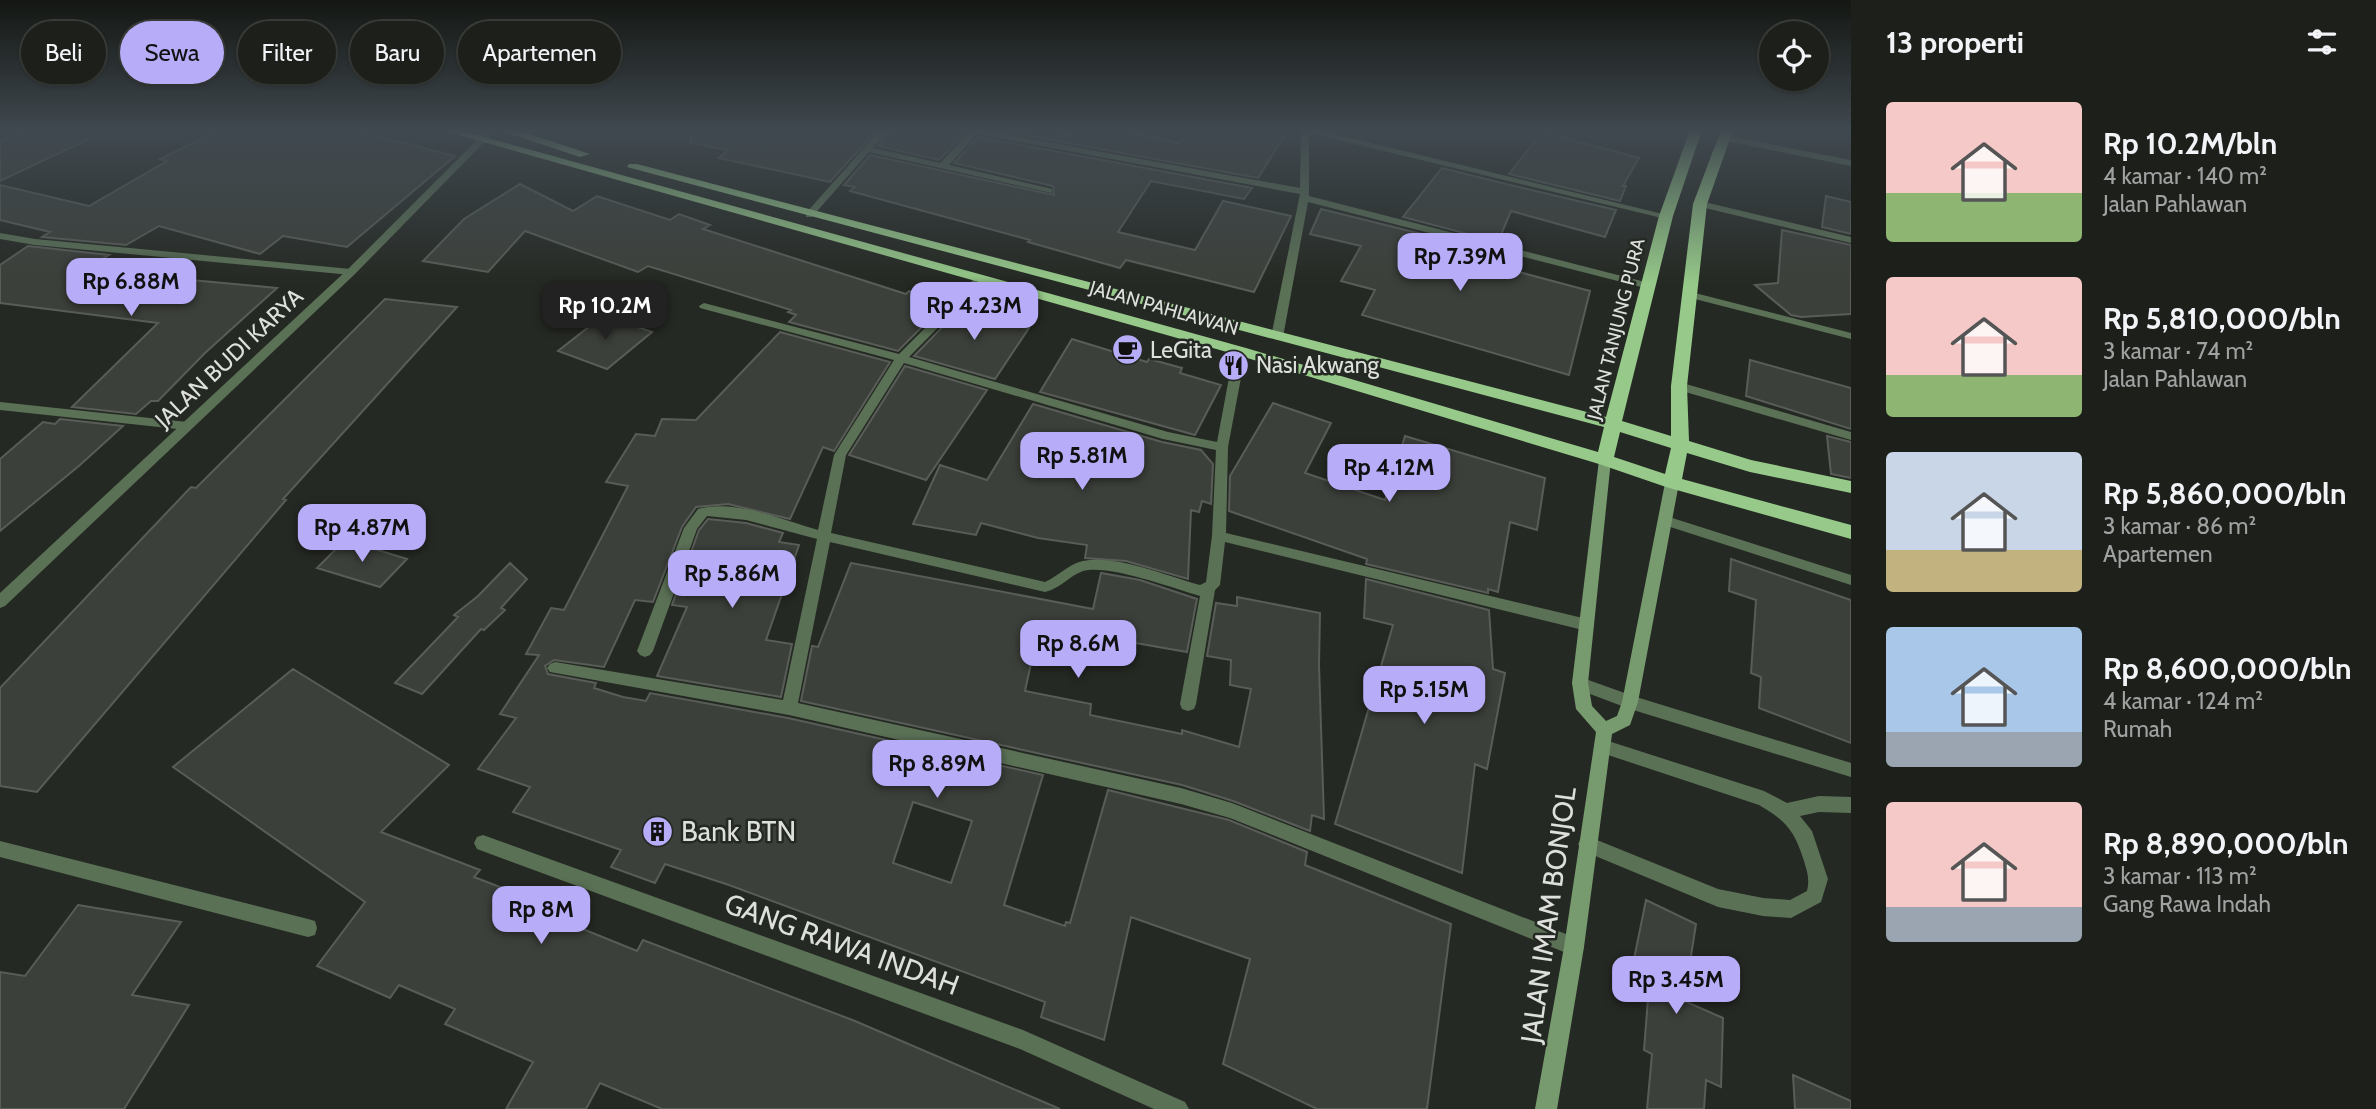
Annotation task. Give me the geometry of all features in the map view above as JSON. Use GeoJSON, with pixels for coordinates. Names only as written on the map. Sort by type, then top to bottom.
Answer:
{"type":"FeatureCollection","features":[{"type":"Feature","properties":{"kind":"highway","name":"JALAN PAHLAWAN"},"geometry":{"type":"LineString","coordinates":[[650,182],[1240,351],[1605,460],[1672,483],[1851,532]]}},
{"type":"Feature","properties":{"kind":"highway","name":"JALAN PAHLAWAN"},"geometry":{"type":"LineString","coordinates":[[690,182],[1614,424],[1749,466],[1851,486]]}},
{"type":"Feature","properties":{"kind":"highway","name":"JALAN TANJUNG PURA"},"geometry":{"type":"LineString","coordinates":[[1605,460],[1623,379],[1666,216],[1678,182]]}},
{"type":"Feature","properties":{"kind":"highway"},"geometry":{"type":"LineString","coordinates":[[1672,483],[1680,444],[1679,386],[1700,204],[1708,182]]}},
{"type":"Feature","properties":{"kind":"main road"},"geometry":{"type":"LineString","coordinates":[[1605,460],[1580,683],[1584,709],[1603,738],[1624,720],[1630,702],[1672,483]]}},
{"type":"Feature","properties":{"kind":"main road","name":"JALAN IMAM BONJOL"},"geometry":{"type":"LineString","coordinates":[[1546,1109],[1574,947],[1603,738]]}},
{"type":"Feature","properties":{"kind":"street","name":"JALAN BUDI KARYA"},"geometry":{"type":"LineString","coordinates":[[0,602],[351,272],[439,182]]}},
{"type":"Feature","properties":{"kind":"street"},"geometry":{"type":"LineString","coordinates":[[809,215],[838,182]]}},
{"type":"Feature","properties":{"kind":"street"},"geometry":{"type":"LineString","coordinates":[[1008,182],[1049,191]]}},
{"type":"Feature","properties":{"kind":"street"},"geometry":{"type":"LineString","coordinates":[[1237,182],[1305,195],[1649,286]]}},
{"type":"Feature","properties":{"kind":"street"},"geometry":{"type":"LineString","coordinates":[[1277,337],[1305,182]]}},
{"type":"Feature","properties":{"kind":"street"},"geometry":{"type":"LineString","coordinates":[[1523,182],[1666,216]]}},
{"type":"Feature","properties":{"kind":"street"},"geometry":{"type":"LineString","coordinates":[[1700,204],[1851,240]]}},
{"type":"Feature","properties":{"kind":"street"},"geometry":{"type":"LineString","coordinates":[[0,236],[35,242],[351,272]]}},
{"type":"Feature","properties":{"kind":"street"},"geometry":{"type":"LineString","coordinates":[[789,708],[840,455],[901,358],[981,278]]}},
{"type":"Feature","properties":{"kind":"street"},"geometry":{"type":"LineString","coordinates":[[1691,295],[1851,337]]}},
{"type":"Feature","properties":{"kind":"street"},"geometry":{"type":"LineString","coordinates":[[704,306],[901,358],[1167,436],[1222,447]]}},
{"type":"Feature","properties":{"kind":"street"},"geometry":{"type":"LineString","coordinates":[[645,651],[691,528],[703,512],[715,509],[1045,587],[1055,585],[1082,566],[1101,565],[1201,591],[1208,589],[1213,585],[1219,536],[1222,447],[1240,351]]}},
{"type":"Feature","properties":{"kind":"street"},"geometry":{"type":"LineString","coordinates":[[1679,386],[1851,436]]}},
{"type":"Feature","properties":{"kind":"street"},"geometry":{"type":"LineString","coordinates":[[0,406],[187,426]]}},
{"type":"Feature","properties":{"kind":"street"},"geometry":{"type":"LineString","coordinates":[[1666,522],[1851,580]]}},
{"type":"Feature","properties":{"kind":"street"},"geometry":{"type":"LineString","coordinates":[[1219,536],[1587,625]]}},
{"type":"Feature","properties":{"kind":"street"},"geometry":{"type":"LineString","coordinates":[[1188,704],[1208,589]]}},
{"type":"Feature","properties":{"kind":"street"},"geometry":{"type":"LineString","coordinates":[[555,668],[789,708],[1181,796],[1232,811],[1574,947]]}},
{"type":"Feature","properties":{"kind":"street"},"geometry":{"type":"LineString","coordinates":[[1580,683],[1630,702],[1851,770]]}},
{"type":"Feature","properties":{"kind":"street"},"geometry":{"type":"LineString","coordinates":[[1587,844],[1718,898],[1763,907],[1791,909],[1815,896],[1819,879],[1803,831],[1785,811],[1763,799],[1603,738]]}},
{"type":"Feature","properties":{"kind":"street"},"geometry":{"type":"LineString","coordinates":[[1785,811],[1819,804],[1851,806]]}},
{"type":"Feature","properties":{"kind":"street","name":"GANG RAWA INDAH"},"geometry":{"type":"LineString","coordinates":[[483,843],[1023,1040],[1178,1109]]}},
{"type":"Feature","properties":{"kind":"street"},"geometry":{"type":"LineString","coordinates":[[0,849],[308,928]]}},
{"type":"Feature","properties":{"kind":"building"},"geometry":{"type":"Polygon","coordinates":[[[131,182],[424,182],[347,247],[283,236],[260,254],[159,226],[126,245],[42,237],[50,232],[0,220],[0,185],[89,206],[131,182]]]}},
{"type":"Feature","properties":{"kind":"building"},"geometry":{"type":"Polygon","coordinates":[[[847,182],[993,182],[1054,195],[1053,186],[1035,182],[1151,182],[1118,232],[1195,250],[1223,201],[1291,216],[1254,292],[1126,260],[1120,268],[1028,242],[1030,240],[850,191],[855,187],[844,185],[847,182]]]}},
{"type":"Feature","properties":{"kind":"building"},"geometry":{"type":"Polygon","coordinates":[[[1155,182],[1218,182],[1252,188],[1244,199],[1155,182]]]}},
{"type":"Feature","properties":{"kind":"building"},"geometry":{"type":"Polygon","coordinates":[[[1431,182],[1499,182],[1616,210],[1605,237],[1511,211],[1498,242],[1403,217],[1431,182]]]}},
{"type":"Feature","properties":{"kind":"building"},"geometry":{"type":"Polygon","coordinates":[[[1541,182],[1625,182],[1620,201],[1541,182]]]}},
{"type":"Feature","properties":{"kind":"building"},"geometry":{"type":"Polygon","coordinates":[[[520,184],[573,211],[597,196],[670,220],[679,214],[710,225],[703,229],[906,294],[909,291],[947,302],[898,351],[789,322],[796,315],[788,312],[791,310],[648,266],[638,272],[525,231],[488,272],[423,261],[464,219],[520,184]]]}},
{"type":"Feature","properties":{"kind":"building"},"geometry":{"type":"Polygon","coordinates":[[[1826,196],[1851,202],[1851,234],[1822,227],[1826,196]]]}},
{"type":"Feature","properties":{"kind":"building"},"geometry":{"type":"Polygon","coordinates":[[[1321,209],[1494,252],[1489,264],[1590,291],[1569,375],[1362,315],[1375,290],[1341,281],[1361,246],[1310,234],[1321,209]]]}},
{"type":"Feature","properties":{"kind":"building"},"geometry":{"type":"Polygon","coordinates":[[[1782,230],[1851,245],[1851,314],[1801,317],[1791,315],[1755,285],[1778,283],[1782,230]]]}},
{"type":"Feature","properties":{"kind":"building"},"geometry":{"type":"Polygon","coordinates":[[[28,246],[109,255],[83,270],[277,288],[205,353],[158,401],[151,401],[136,414],[72,407],[158,323],[0,303],[0,265],[28,246]]]}},
{"type":"Feature","properties":{"kind":"building"},"geometry":{"type":"Polygon","coordinates":[[[385,299],[457,307],[283,499],[286,500],[37,792],[0,786],[0,688],[191,487],[196,488],[385,299]]]}},
{"type":"Feature","properties":{"kind":"building"},"geometry":{"type":"Polygon","coordinates":[[[968,306],[1029,328],[995,379],[914,356],[962,307],[968,306]]]}},
{"type":"Feature","properties":{"kind":"building"},"geometry":{"type":"Polygon","coordinates":[[[604,315],[652,332],[607,369],[558,351],[604,315]]]}},
{"type":"Feature","properties":{"kind":"building"},"geometry":{"type":"Polygon","coordinates":[[[780,332],[890,362],[834,451],[823,447],[790,519],[728,504],[696,507],[682,527],[653,602],[635,600],[604,667],[554,660],[545,666],[548,674],[596,683],[594,688],[623,697],[646,701],[650,693],[788,718],[1043,775],[1004,905],[1065,926],[1066,922],[1070,923],[1108,790],[1229,820],[1307,852],[1305,865],[1451,924],[1427,1109],[1317,1109],[1223,1064],[1250,959],[1131,917],[1104,1040],[1041,1017],[1045,1002],[729,885],[665,864],[655,883],[611,867],[621,850],[513,812],[530,787],[478,769],[516,718],[500,714],[539,655],[526,654],[551,608],[564,610],[628,486],[606,482],[636,434],[655,436],[662,419],[696,420],[780,332]],[[913,802],[893,863],[951,883],[972,821],[913,802]]]}},
{"type":"Feature","properties":{"kind":"building"},"geometry":{"type":"Polygon","coordinates":[[[1072,339],[1147,362],[1149,359],[1182,368],[1180,373],[1221,385],[1195,435],[1040,392],[1072,339]]]}},
{"type":"Feature","properties":{"kind":"building"},"geometry":{"type":"Polygon","coordinates":[[[1750,360],[1851,388],[1851,429],[1746,396],[1750,360]]]}},
{"type":"Feature","properties":{"kind":"building"},"geometry":{"type":"Polygon","coordinates":[[[905,366],[987,390],[926,480],[849,455],[905,366]]]}},
{"type":"Feature","properties":{"kind":"building"},"geometry":{"type":"Polygon","coordinates":[[[1273,403],[1331,423],[1305,473],[1385,500],[1405,436],[1545,478],[1537,530],[1510,522],[1498,592],[1488,589],[1488,593],[1366,564],[1367,559],[1229,511],[1230,476],[1273,403]]]}},
{"type":"Feature","properties":{"kind":"building"},"geometry":{"type":"Polygon","coordinates":[[[1033,404],[1162,442],[1201,450],[1213,464],[1211,504],[1202,501],[1199,512],[1191,510],[1188,579],[1126,561],[1085,558],[1087,545],[1038,538],[981,523],[976,535],[913,524],[940,465],[987,480],[1033,404]]]}},
{"type":"Feature","properties":{"kind":"building"},"geometry":{"type":"Polygon","coordinates":[[[60,419],[123,426],[0,531],[0,459],[43,422],[55,424],[60,419]]]}},
{"type":"Feature","properties":{"kind":"building"},"geometry":{"type":"Polygon","coordinates":[[[1827,436],[1851,442],[1851,478],[1831,474],[1827,436]]]}},
{"type":"Feature","properties":{"kind":"building"},"geometry":{"type":"Polygon","coordinates":[[[708,519],[746,523],[783,533],[779,542],[799,545],[766,640],[792,644],[781,697],[657,676],[687,607],[672,605],[699,530],[708,519]]]}},
{"type":"Feature","properties":{"kind":"building"},"geometry":{"type":"Polygon","coordinates":[[[345,540],[407,559],[380,587],[317,568],[345,540]]]}},
{"type":"Feature","properties":{"kind":"building"},"geometry":{"type":"Polygon","coordinates":[[[1731,559],[1851,600],[1851,743],[1759,708],[1761,677],[1751,673],[1756,600],[1729,591],[1731,559]]]}},
{"type":"Feature","properties":{"kind":"building"},"geometry":{"type":"Polygon","coordinates":[[[510,563],[527,579],[501,608],[505,610],[484,630],[481,629],[422,694],[395,683],[458,617],[454,615],[478,596],[510,563]]]}},
{"type":"Feature","properties":{"kind":"building"},"geometry":{"type":"Polygon","coordinates":[[[851,563],[1093,609],[1101,573],[1140,580],[1197,599],[1187,652],[1039,626],[1025,691],[1091,704],[1090,715],[1182,734],[1182,730],[1239,747],[1251,689],[1230,685],[1231,660],[1207,656],[1216,603],[1237,606],[1237,597],[1320,613],[1324,819],[1312,815],[1310,831],[1233,801],[1182,785],[801,701],[812,646],[818,647],[851,563]]]}},
{"type":"Feature","properties":{"kind":"building"},"geometry":{"type":"Polygon","coordinates":[[[1366,579],[1489,610],[1493,669],[1505,673],[1487,769],[1475,764],[1462,873],[1335,824],[1393,625],[1364,618],[1366,579]]]}},
{"type":"Feature","properties":{"kind":"building"},"geometry":{"type":"Polygon","coordinates":[[[293,669],[449,765],[381,832],[480,870],[474,877],[518,894],[516,898],[565,917],[563,921],[637,951],[643,940],[855,1021],[1060,1109],[662,1109],[600,1083],[586,1109],[506,1109],[533,1062],[445,1024],[455,1009],[399,985],[390,998],[317,966],[365,902],[173,767],[293,669]]]}},
{"type":"Feature","properties":{"kind":"building"},"geometry":{"type":"Polygon","coordinates":[[[1646,900],[1696,924],[1684,1001],[1723,1018],[1721,1087],[1706,1080],[1704,1109],[1647,1109],[1652,1054],[1644,1050],[1650,973],[1633,964],[1646,900]]]}},
{"type":"Feature","properties":{"kind":"building"},"geometry":{"type":"Polygon","coordinates":[[[78,905],[181,922],[132,995],[189,1005],[124,1109],[0,1109],[0,972],[25,976],[78,905]]]}},
{"type":"Feature","properties":{"kind":"building"},"geometry":{"type":"Polygon","coordinates":[[[1793,1075],[1851,1101],[1851,1109],[1795,1109],[1793,1075]]]}},
{"type":"Feature","properties":{"kind":"place","name":"LeGita"},"geometry":{"type":"Point","coordinates":[1127,350]}},
{"type":"Feature","properties":{"kind":"place","name":"Nasi Akwang"},"geometry":{"type":"Point","coordinates":[1233,365]}},
{"type":"Feature","properties":{"kind":"place","name":"Bank BTN"},"geometry":{"type":"Point","coordinates":[658,831]}}]}
